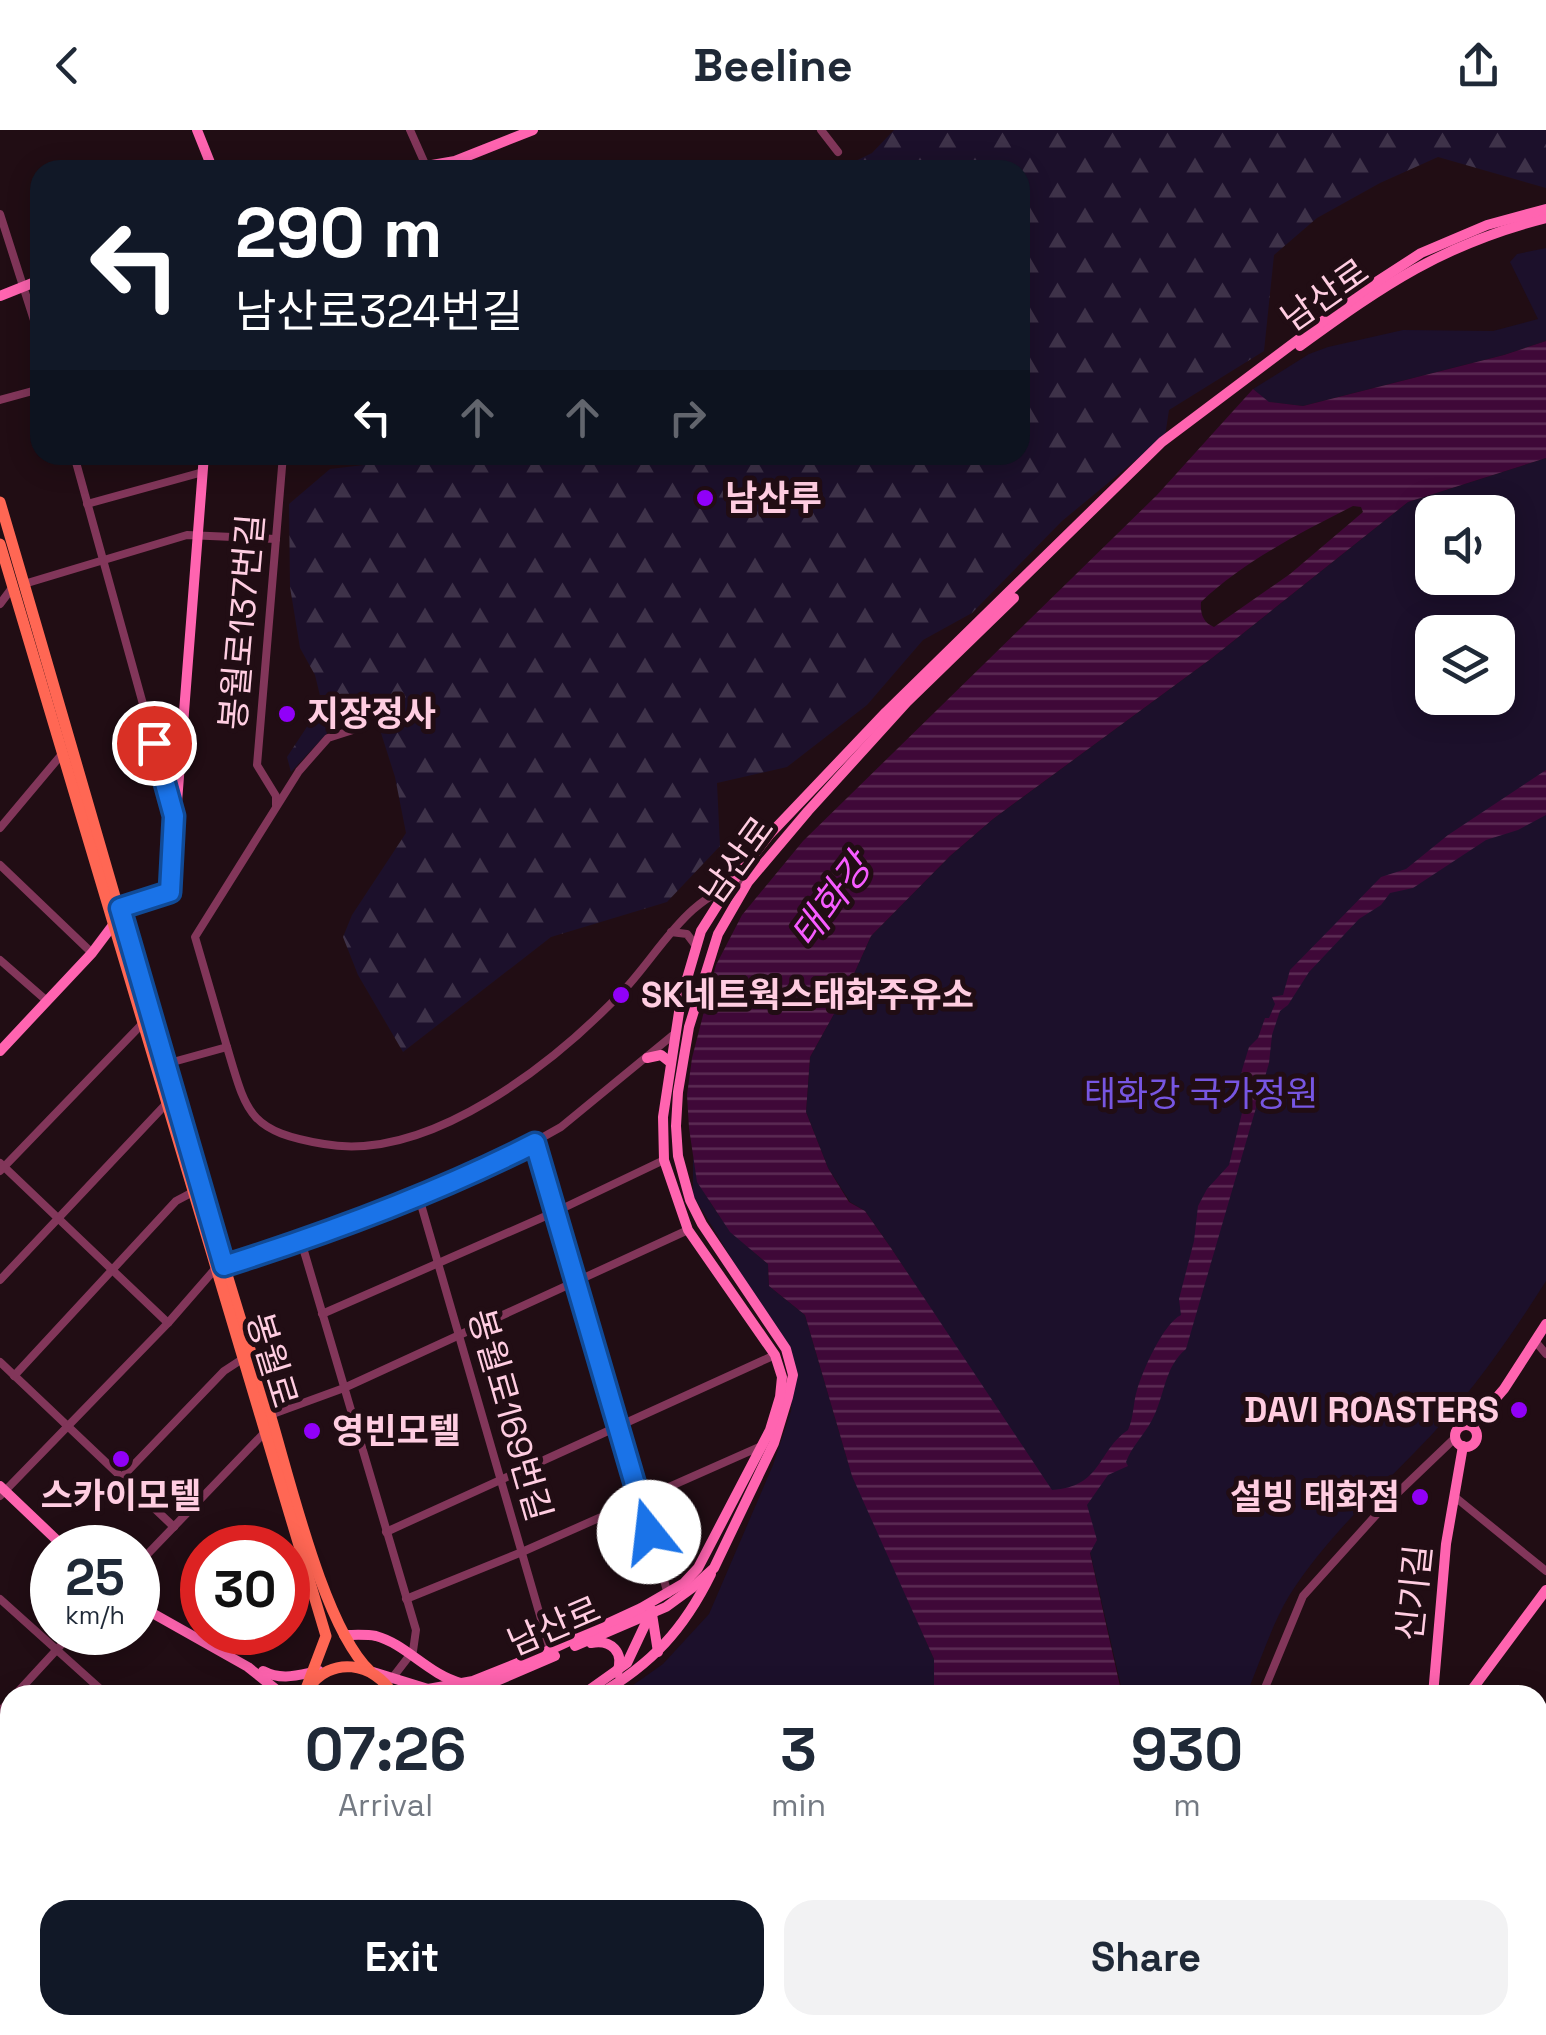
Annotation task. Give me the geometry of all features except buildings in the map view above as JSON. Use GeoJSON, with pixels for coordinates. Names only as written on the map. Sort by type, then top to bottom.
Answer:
{"type":"FeatureCollection","features":[{"type":"Feature","properties":{"kind":"main road"},"geometry":{"type":"LineString","coordinates":[[197,130],[209,160]]}},
{"type":"Feature","properties":{"kind":"main road"},"geometry":{"type":"LineString","coordinates":[[457,160],[532,130]]}},
{"type":"Feature","properties":{"kind":"main road","name":"남산로"},"geometry":{"type":"LineString","coordinates":[[469,1685],[646,1611],[684,1583],[698,1568],[764,1444],[780,1397],[782,1376],[774,1355],[688,1230],[664,1160],[663,1116],[673,1035],[701,931],[730,885],[770,834],[886,712],[1162,442],[1367,288],[1420,253],[1487,225],[1546,209]]}},
{"type":"Feature","properties":{"kind":"main road","name":"남산로"},"geometry":{"type":"LineString","coordinates":[[473,1685],[575,1646],[692,1588],[714,1568],[783,1421],[792,1375],[786,1349],[702,1224],[690,1200],[678,1156],[678,1092],[696,994],[718,934],[748,882],[907,702],[1160,451],[1376,291],[1431,258],[1486,234],[1546,218]]}},
{"type":"Feature","properties":{"kind":"main road"},"geometry":{"type":"LineString","coordinates":[[0,296],[30,284]]}},
{"type":"Feature","properties":{"kind":"main road"},"geometry":{"type":"LineString","coordinates":[[0,1051],[92,954],[114,915],[170,892],[203,465]]}},
{"type":"Feature","properties":{"kind":"main road"},"geometry":{"type":"LineString","coordinates":[[0,502],[18,586],[246,1356],[344,1634],[352,1652],[390,1685]]}},
{"type":"Feature","properties":{"kind":"main road"},"geometry":{"type":"LineString","coordinates":[[0,544],[18,586]]}},
{"type":"Feature","properties":{"kind":"main road"},"geometry":{"type":"LineString","coordinates":[[28,618],[62,754],[219,1268]]}},
{"type":"Feature","properties":{"kind":"main road"},"geometry":{"type":"LineString","coordinates":[[646,1058],[661,1055],[670,1062]]}},
{"type":"Feature","properties":{"kind":"main road"},"geometry":{"type":"LineString","coordinates":[[1472,1426],[1476,1440],[1472,1445],[1459,1442],[1460,1427],[1472,1426],[1504,1389],[1546,1324]]}},
{"type":"Feature","properties":{"kind":"main road","name":"봉월로"},"geometry":{"type":"LineString","coordinates":[[266,1416],[265,1432],[326,1636],[307,1685]]}},
{"type":"Feature","properties":{"kind":"main road","name":"신기길"},"geometry":{"type":"LineString","coordinates":[[1434,1685],[1459,1442]]}},
{"type":"Feature","properties":{"kind":"main road"},"geometry":{"type":"LineString","coordinates":[[2,1491],[40,1525]]}},
{"type":"Feature","properties":{"kind":"main road"},"geometry":{"type":"LineString","coordinates":[[616,1685],[674,1636],[696,1605],[714,1568]]}},
{"type":"Feature","properties":{"kind":"main road"},"geometry":{"type":"LineString","coordinates":[[1475,1685],[1546,1590]]}},
{"type":"Feature","properties":{"kind":"main road"},"geometry":{"type":"LineString","coordinates":[[646,1611],[658,1652]]}},
{"type":"Feature","properties":{"kind":"main road","name":"남산로"},"geometry":{"type":"LineString","coordinates":[[616,1673],[633,1654],[646,1611]]}},
{"type":"Feature","properties":{"kind":"main road"},"geometry":{"type":"LineString","coordinates":[[160,1617],[248,1667],[270,1685]]}},
{"type":"Feature","properties":{"kind":"main road"},"geometry":{"type":"LineString","coordinates":[[344,1634],[376,1636],[455,1685]]}},
{"type":"Feature","properties":{"kind":"main road"},"geometry":{"type":"LineString","coordinates":[[575,1646],[608,1643],[620,1659],[616,1673],[597,1685]]}},
{"type":"Feature","properties":{"kind":"main road"},"geometry":{"type":"LineString","coordinates":[[248,1667],[255,1666],[274,1677],[290,1678],[352,1666],[371,1672]]}},
{"type":"Feature","properties":{"kind":"main road"},"geometry":{"type":"LineString","coordinates":[[312,1685],[332,1669]]}},
{"type":"Feature","properties":{"kind":"street"},"geometry":{"type":"LineString","coordinates":[[410,130],[423,160]]}},
{"type":"Feature","properties":{"kind":"street"},"geometry":{"type":"LineString","coordinates":[[821,130],[838,152]]}},
{"type":"Feature","properties":{"kind":"street"},"geometry":{"type":"LineString","coordinates":[[0,214],[30,308]]}},
{"type":"Feature","properties":{"kind":"street"},"geometry":{"type":"LineString","coordinates":[[0,400],[30,392]]}},
{"type":"Feature","properties":{"kind":"street"},"geometry":{"type":"LineString","coordinates":[[77,465],[174,816]]}},
{"type":"Feature","properties":{"kind":"street","name":"봉월로137번길"},"geometry":{"type":"LineString","coordinates":[[276,806],[276,796],[257,764],[283,465]]}},
{"type":"Feature","properties":{"kind":"street"},"geometry":{"type":"LineString","coordinates":[[87,504],[202,472]]}},
{"type":"Feature","properties":{"kind":"street"},"geometry":{"type":"LineString","coordinates":[[0,604],[18,586],[197,534],[276,539]]}},
{"type":"Feature","properties":{"kind":"street"},"geometry":{"type":"LineString","coordinates":[[356,729],[328,738],[299,771],[195,937],[245,1105],[271,1129],[294,1138],[356,1148],[405,1139],[452,1120],[540,1065],[579,1034],[696,906],[730,885],[748,882]]}},
{"type":"Feature","properties":{"kind":"street"},"geometry":{"type":"LineString","coordinates":[[0,828],[62,754]]}},
{"type":"Feature","properties":{"kind":"street"},"geometry":{"type":"LineString","coordinates":[[0,866],[92,954]]}},
{"type":"Feature","properties":{"kind":"street"},"geometry":{"type":"LineString","coordinates":[[671,932],[687,934],[696,946]]}},
{"type":"Feature","properties":{"kind":"street"},"geometry":{"type":"LineString","coordinates":[[0,960],[47,1001]]}},
{"type":"Feature","properties":{"kind":"street"},"geometry":{"type":"LineString","coordinates":[[142,1023],[1,1167],[60,1218],[168,1323]]}},
{"type":"Feature","properties":{"kind":"street"},"geometry":{"type":"LineString","coordinates":[[2,1491],[219,1268],[301,1242],[494,1164],[535,1143],[673,1035]]}},
{"type":"Feature","properties":{"kind":"street"},"geometry":{"type":"LineString","coordinates":[[160,1066],[227,1047]]}},
{"type":"Feature","properties":{"kind":"street"},"geometry":{"type":"LineString","coordinates":[[0,1280],[166,1104]]}},
{"type":"Feature","properties":{"kind":"street"},"geometry":{"type":"LineString","coordinates":[[535,1143],[665,1596]]}},
{"type":"Feature","properties":{"kind":"street"},"geometry":{"type":"LineString","coordinates":[[322,1314],[664,1160]]}},
{"type":"Feature","properties":{"kind":"street"},"geometry":{"type":"LineString","coordinates":[[14,1376],[176,1201],[193,1192]]}},
{"type":"Feature","properties":{"kind":"street","name":"봉월로169번길"},"geometry":{"type":"LineString","coordinates":[[413,1196],[438,1263],[550,1650]]}},
{"type":"Feature","properties":{"kind":"street"},"geometry":{"type":"LineString","coordinates":[[266,1416],[344,1388],[688,1230]]}},
{"type":"Feature","properties":{"kind":"street"},"geometry":{"type":"LineString","coordinates":[[301,1242],[416,1630],[409,1656],[392,1685]]}},
{"type":"Feature","properties":{"kind":"street"},"geometry":{"type":"LineString","coordinates":[[1535,1341],[1546,1354]]}},
{"type":"Feature","properties":{"kind":"street"},"geometry":{"type":"LineString","coordinates":[[386,1532],[774,1355]]}},
{"type":"Feature","properties":{"kind":"street"},"geometry":{"type":"LineString","coordinates":[[122,1477],[224,1371],[246,1356]]}},
{"type":"Feature","properties":{"kind":"street"},"geometry":{"type":"LineString","coordinates":[[0,1362],[174,1527]]}},
{"type":"Feature","properties":{"kind":"street"},"geometry":{"type":"LineString","coordinates":[[160,1541],[265,1432]]}},
{"type":"Feature","properties":{"kind":"street"},"geometry":{"type":"LineString","coordinates":[[1266,1685],[1303,1596],[1386,1504],[1459,1442]]}},
{"type":"Feature","properties":{"kind":"street"},"geometry":{"type":"LineString","coordinates":[[406,1599],[764,1444]]}},
{"type":"Feature","properties":{"kind":"street","name":"신기길"},"geometry":{"type":"LineString","coordinates":[[1454,1497],[1546,1571]]}},
{"type":"Feature","properties":{"kind":"street"},"geometry":{"type":"LineString","coordinates":[[1,1602],[30,1627]]}},
{"type":"Feature","properties":{"kind":"street"},"geometry":{"type":"LineString","coordinates":[[24,1685],[52,1655]]}},
{"type":"Feature","properties":{"kind":"street"},"geometry":{"type":"LineString","coordinates":[[63,1655],[96,1685]]}},
{"type":"Feature","properties":{"kind":"green space"},"geometry":{"type":"Polygon","coordinates":[[[894,130],[1546,130],[1546,188],[1438,157],[1317,218],[1274,255],[1264,351],[1169,410],[1165,436],[1062,521],[972,613],[923,640],[867,705],[787,767],[717,783],[720,846],[667,902],[551,937],[403,1052],[358,975],[343,937],[352,915],[406,833],[395,777],[375,714],[330,730],[291,772],[287,757],[322,704],[315,675],[300,648],[290,587],[289,504],[330,469],[364,465],[1030,465],[1030,160],[858,160],[872,153],[894,130]]]}},
{"type":"Feature","properties":{"kind":"green space"},"geometry":{"type":"Polygon","coordinates":[[[1546,248],[1546,341],[1303,406],[1268,402],[1253,389],[1309,354],[1328,347],[1403,330],[1493,331],[1538,319],[1510,262],[1517,254],[1546,248]]]}},
{"type":"Feature","properties":{"kind":"green space","name":"태화강 국가정원"},"geometry":{"type":"Polygon","coordinates":[[[1546,458],[1546,1281],[1452,1412],[1348,1521],[1303,1576],[1277,1620],[1250,1685],[1121,1685],[1090,1552],[891,1248],[865,1211],[850,1202],[828,1168],[806,1112],[810,1057],[871,936],[950,856],[993,819],[1212,658],[1408,502],[1415,500],[1415,595],[1515,595],[1515,495],[1430,495],[1546,458]]]}},
{"type":"Feature","properties":{"kind":"green space"},"geometry":{"type":"Polygon","coordinates":[[[693,1157],[703,1189],[720,1217],[768,1264],[769,1286],[805,1315],[848,1462],[934,1659],[934,1685],[633,1685],[663,1664],[709,1614],[773,1465],[791,1411],[793,1375],[786,1349],[693,1195],[693,1157]]]}},
{"type":"Feature","properties":{"kind":"water","name":"태화강"},"geometry":{"type":"Polygon","coordinates":[[[1546,341],[1546,458],[1430,495],[1415,495],[1415,500],[1212,658],[993,819],[950,856],[871,936],[810,1057],[806,1112],[828,1168],[849,1202],[865,1211],[891,1248],[1052,1490],[1081,1482],[1090,1475],[1128,1430],[1149,1360],[1167,1328],[1181,1315],[1179,1299],[1194,1241],[1198,1206],[1207,1189],[1229,1165],[1243,1109],[1239,1094],[1249,1047],[1258,1038],[1265,1018],[1269,1018],[1275,1004],[1272,997],[1283,995],[1290,970],[1381,877],[1406,869],[1448,835],[1546,770],[1546,815],[1518,830],[1486,840],[1413,888],[1390,893],[1381,905],[1359,919],[1309,972],[1280,1011],[1269,1063],[1186,1349],[1173,1364],[1152,1420],[1126,1462],[1128,1466],[1108,1475],[1087,1505],[1097,1540],[1090,1553],[1120,1685],[934,1685],[934,1659],[852,1476],[805,1315],[769,1286],[768,1264],[730,1232],[697,1182],[687,1095],[692,1058],[716,965],[742,915],[803,841],[1157,495],[1253,389],[1269,402],[1303,406],[1546,341]],[[1353,506],[1313,527],[1235,574],[1201,602],[1202,614],[1214,627],[1290,574],[1363,512],[1361,507],[1353,506]]]}},
{"type":"Feature","properties":{"kind":"place","name":"남산루"},"geometry":{"type":"Point","coordinates":[705,498]}},
{"type":"Feature","properties":{"kind":"place","name":"지장정사"},"geometry":{"type":"Point","coordinates":[287,714]}},
{"type":"Feature","properties":{"kind":"place","name":"SK네트웍스태화주유소"},"geometry":{"type":"Point","coordinates":[621,995]}},
{"type":"Feature","properties":{"kind":"place","name":"DAVI ROASTERS"},"geometry":{"type":"Point","coordinates":[1519,1410]}},
{"type":"Feature","properties":{"kind":"place","name":"영빈모텔"},"geometry":{"type":"Point","coordinates":[312,1431]}},
{"type":"Feature","properties":{"kind":"place","name":"스카이모텔"},"geometry":{"type":"Point","coordinates":[121,1459]}},
{"type":"Feature","properties":{"kind":"place","name":"설빙 태화점"},"geometry":{"type":"Point","coordinates":[1420,1497]}},
{"type":"Feature","properties":{"kind":"route"},"geometry":{"type":"LineString","coordinates":[[154,743],[174,816],[170,892],[120,908],[224,1266],[301,1242],[494,1164],[535,1143],[649,1532]]}}]}
